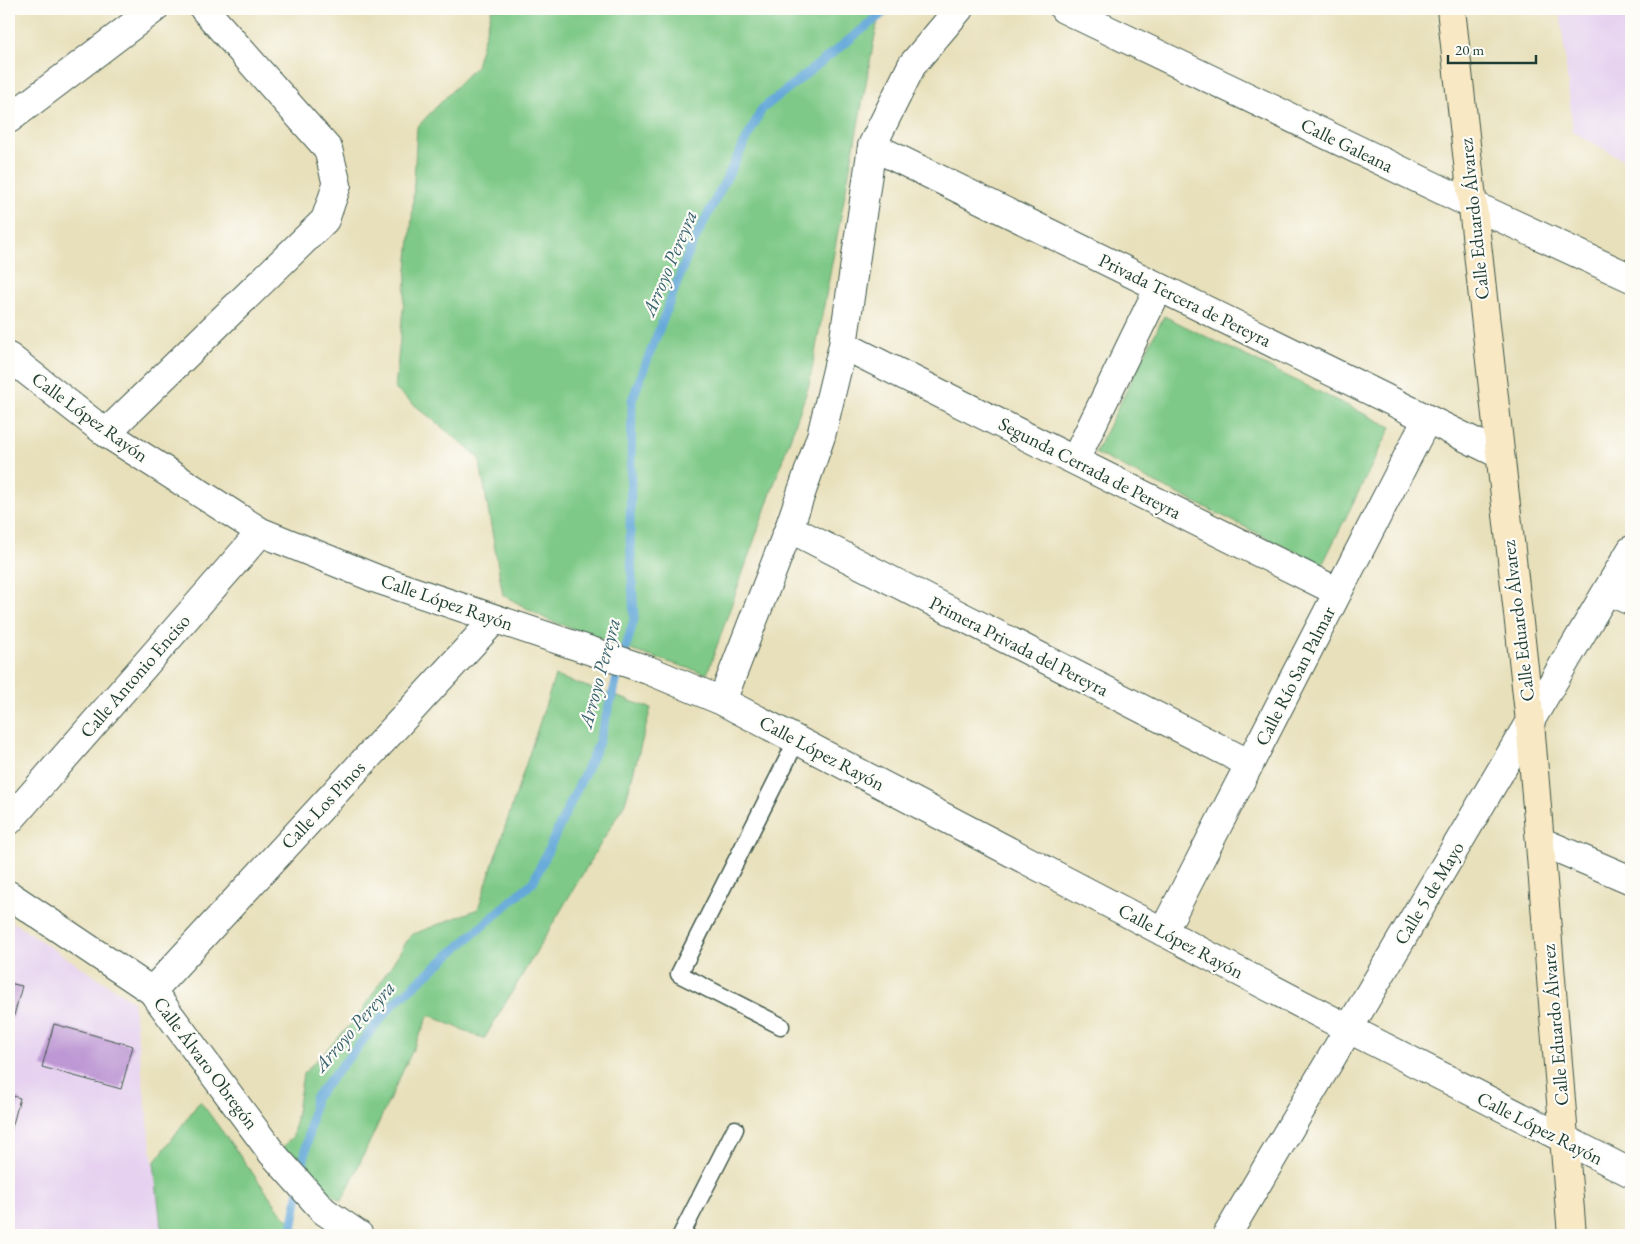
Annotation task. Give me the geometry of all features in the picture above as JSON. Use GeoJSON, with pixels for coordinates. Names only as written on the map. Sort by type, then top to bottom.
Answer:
{"type":"FeatureCollection","features":[{"type":"Feature","properties":{"kind":"street"},"geometry":{"type":"LineString","coordinates":[[9,119],[154,9]]}},
{"type":"Feature","properties":{"kind":"street"},"geometry":{"type":"LineString","coordinates":[[106,433],[325,220],[337,185],[328,149],[204,9]]}},
{"type":"Feature","properties":{"kind":"street"},"geometry":{"type":"LineString","coordinates":[[722,701],[821,436],[843,345],[872,146],[912,65],[959,9]]}},
{"type":"Feature","properties":{"kind":"street","name":"Calle Galeana"},"geometry":{"type":"LineString","coordinates":[[1064,9],[1473,205],[1631,278]]}},
{"type":"Feature","properties":{"kind":"street","name":"Calle Eduardo Álvarez"},"geometry":{"type":"LineString","coordinates":[[1451,9],[1530,722],[1572,1235]]}},
{"type":"Feature","properties":{"kind":"street","name":"Privada Tercera de Pereyra"},"geometry":{"type":"LineString","coordinates":[[872,146],[1499,454]]}},
{"type":"Feature","properties":{"kind":"street"},"geometry":{"type":"LineString","coordinates":[[1075,460],[1159,287]]}},
{"type":"Feature","properties":{"kind":"street","name":"Segunda Cerrada de Pereyra"},"geometry":{"type":"LineString","coordinates":[[843,345],[1338,592]]}},
{"type":"Feature","properties":{"kind":"street","name":"Calle López Rayón"},"geometry":{"type":"LineString","coordinates":[[9,357],[106,433],[261,532],[377,579],[648,670],[722,701],[1348,1029],[1564,1141],[1631,1173]]}},
{"type":"Feature","properties":{"kind":"street","name":"Calle Río San Palmar"},"geometry":{"type":"LineString","coordinates":[[1163,932],[1427,419]]}},
{"type":"Feature","properties":{"kind":"street","name":"Primera Privada del Pereyra"},"geometry":{"type":"LineString","coordinates":[[788,528],[1250,764]]}},
{"type":"Feature","properties":{"kind":"street","name":"Calle Antonio Enciso"},"geometry":{"type":"LineString","coordinates":[[9,821],[261,532]]}},
{"type":"Feature","properties":{"kind":"street","name":"Calle 5 de Mayo"},"geometry":{"type":"LineString","coordinates":[[1227,1235],[1530,722],[1619,596],[1631,550]]}},
{"type":"Feature","properties":{"kind":"street","name":"Calle Los Pinos"},"geometry":{"type":"LineString","coordinates":[[152,991],[495,619]]}},
{"type":"Feature","properties":{"kind":"street"},"geometry":{"type":"LineString","coordinates":[[1540,841],[1631,880]]}},
{"type":"Feature","properties":{"kind":"street","name":"Calle Álvaro Obregón"},"geometry":{"type":"LineString","coordinates":[[9,895],[152,991],[272,1153],[324,1211],[359,1235]]}},
{"type":"Feature","properties":{"kind":"lane"},"geometry":{"type":"LineString","coordinates":[[781,1026],[679,974],[797,740]]}},
{"type":"Feature","properties":{"kind":"lane"},"geometry":{"type":"LineString","coordinates":[[681,1235],[735,1129]]}},
{"type":"Feature","properties":{"kind":"shaded area"},"geometry":{"type":"Polygon","coordinates":[[[1560,9],[1631,9],[1631,164],[1573,132],[1560,9]]]}},
{"type":"Feature","properties":{"kind":"shaded area"},"geometry":{"type":"Polygon","coordinates":[[[9,920],[133,1001],[162,1235],[19,1235],[9,1226],[9,920]]]}},
{"type":"Feature","properties":{"kind":"green space"},"geometry":{"type":"Polygon","coordinates":[[[492,9],[880,9],[809,385],[707,674],[636,652],[546,619],[503,595],[479,457],[395,389],[412,219],[417,127],[476,66],[492,9]]]}},
{"type":"Feature","properties":{"kind":"green space"},"geometry":{"type":"Polygon","coordinates":[[[1164,316],[1391,427],[1322,565],[1095,453],[1164,316]]]}},
{"type":"Feature","properties":{"kind":"green space"},"geometry":{"type":"Polygon","coordinates":[[[555,676],[651,708],[625,803],[484,1039],[429,1015],[342,1201],[317,1186],[281,1149],[293,1136],[303,1074],[357,1018],[411,935],[478,909],[555,676]]]}},
{"type":"Feature","properties":{"kind":"green space"},"geometry":{"type":"Polygon","coordinates":[[[200,1101],[281,1212],[304,1235],[162,1235],[154,1163],[200,1101]]]}},
{"type":"Feature","properties":{"kind":"building"},"geometry":{"type":"Polygon","coordinates":[[[9,983],[22,986],[13,1019],[9,1017],[9,983]]]}},
{"type":"Feature","properties":{"kind":"building"},"geometry":{"type":"Polygon","coordinates":[[[54,1024],[133,1046],[121,1089],[42,1067],[54,1024]]]}},
{"type":"Feature","properties":{"kind":"building"},"geometry":{"type":"Polygon","coordinates":[[[9,1095],[20,1098],[9,1139],[9,1095]]]}},
{"type":"Feature","properties":{"kind":"waterway","name":"Arroyo Pereyra"},"geometry":{"type":"LineString","coordinates":[[301,1177],[315,1098],[394,1003],[533,882],[598,745],[634,619],[630,536],[632,400],[690,249],[762,109],[888,9]]}},
{"type":"Feature","properties":{"kind":"waterway","name":"Arroyo Pereyra"},"geometry":{"type":"LineString","coordinates":[[291,1235],[299,1190]]}}]}
